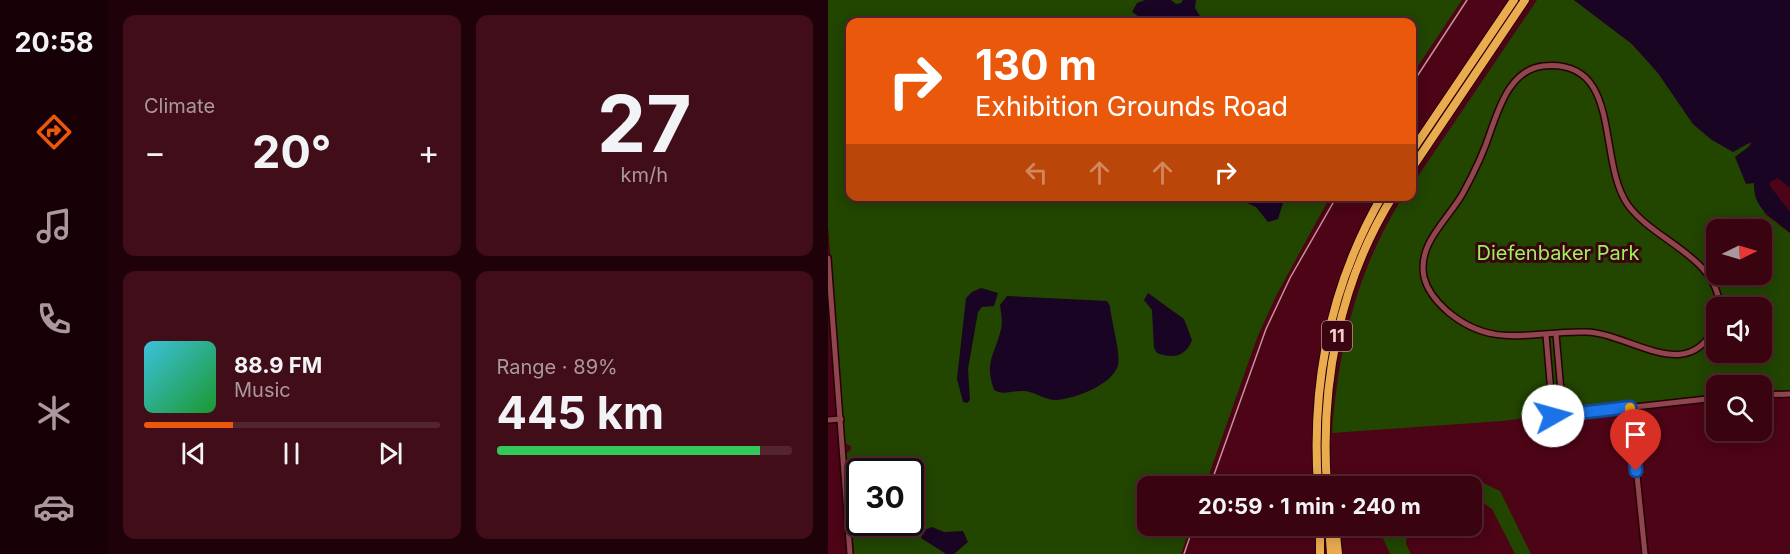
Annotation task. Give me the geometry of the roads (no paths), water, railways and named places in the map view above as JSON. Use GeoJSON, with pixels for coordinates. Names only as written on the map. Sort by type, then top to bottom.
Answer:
{"type":"FeatureCollection","features":[{"type":"Feature","properties":{"kind":"highway"},"geometry":{"type":"LineString","coordinates":[[1416,145],[1514,0]]}},
{"type":"Feature","properties":{"kind":"highway"},"geometry":{"type":"LineString","coordinates":[[1416,162],[1525,0]]}},
{"type":"Feature","properties":{"kind":"highway","name":"11"},"geometry":{"type":"LineString","coordinates":[[1318,476],[1317,415],[1327,338],[1337,296],[1380,201]]}},
{"type":"Feature","properties":{"kind":"highway","name":"11"},"geometry":{"type":"LineString","coordinates":[[1327,476],[1325,430],[1329,386],[1338,332],[1357,269],[1369,240],[1390,201]]}},
{"type":"Feature","properties":{"kind":"highway"},"geometry":{"type":"LineString","coordinates":[[1329,386],[1332,476]]}},
{"type":"Feature","properties":{"kind":"highway"},"geometry":{"type":"LineString","coordinates":[[1321,536],[1321,554]]}},
{"type":"Feature","properties":{"kind":"highway"},"geometry":{"type":"LineString","coordinates":[[1330,536],[1331,554]]}},
{"type":"Feature","properties":{"kind":"highway"},"geometry":{"type":"LineString","coordinates":[[1336,536],[1338,554]]}},
{"type":"Feature","properties":{"kind":"street"},"geometry":{"type":"LineString","coordinates":[[1706,339],[1703,343],[1686,353],[1675,355],[1652,352],[1599,333],[1495,336],[1465,324],[1436,299],[1424,280],[1423,268],[1427,247],[1461,196],[1477,167],[1503,99],[1515,81],[1528,71],[1541,66],[1566,68],[1580,74],[1592,84],[1602,102],[1611,162],[1623,196],[1641,219],[1706,272],[1718,290],[1719,297]]}},
{"type":"Feature","properties":{"kind":"street"},"geometry":{"type":"LineString","coordinates":[[828,258],[850,554]]}},
{"type":"Feature","properties":{"kind":"street"},"geometry":{"type":"LineString","coordinates":[[1556,334],[1563,415]]}},
{"type":"Feature","properties":{"kind":"street"},"geometry":{"type":"LineString","coordinates":[[1546,335],[1553,416],[1706,399]]}},
{"type":"Feature","properties":{"kind":"street"},"geometry":{"type":"LineString","coordinates":[[1772,395],[1790,394]]}},
{"type":"Feature","properties":{"kind":"street"},"geometry":{"type":"LineString","coordinates":[[1630,407],[1645,554]]}},
{"type":"Feature","properties":{"kind":"street"},"geometry":{"type":"LineString","coordinates":[[828,420],[841,419]]}},
{"type":"Feature","properties":{"kind":"railway"},"geometry":{"type":"LineString","coordinates":[[1416,78],[1467,0]]}},
{"type":"Feature","properties":{"kind":"railway"},"geometry":{"type":"LineString","coordinates":[[1214,476],[1266,329],[1290,278],[1334,201]]}},
{"type":"Feature","properties":{"kind":"railway"},"geometry":{"type":"LineString","coordinates":[[1184,554],[1190,536]]}},
{"type":"Feature","properties":{"kind":"park label","name":"Diefenbaker Park"},"geometry":{"type":"Point","coordinates":[1558,253]}}]}
